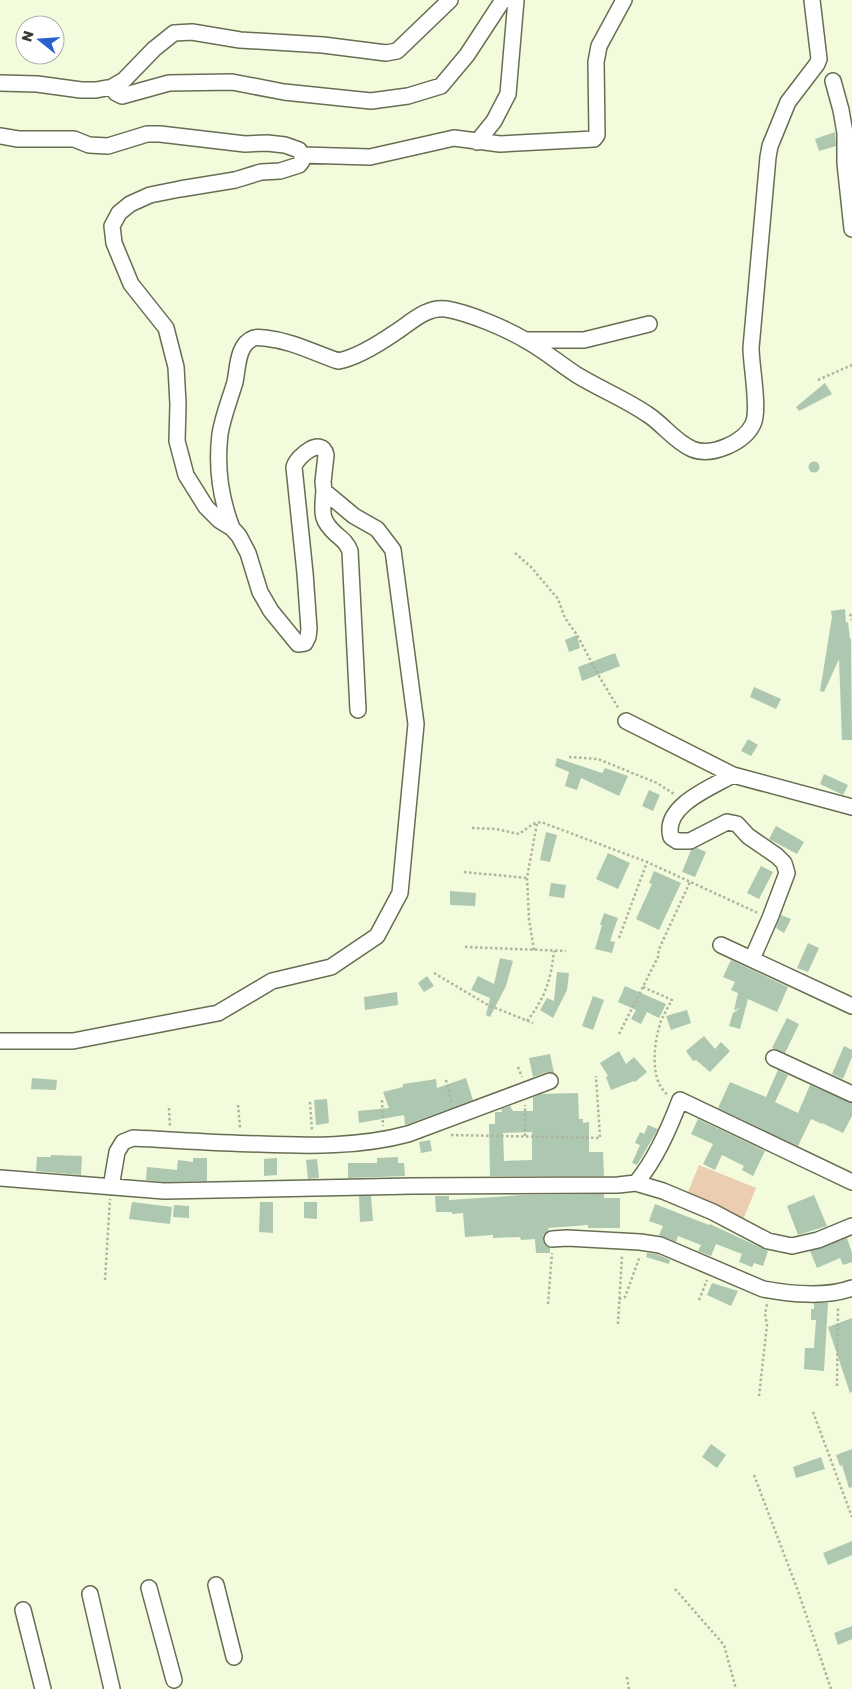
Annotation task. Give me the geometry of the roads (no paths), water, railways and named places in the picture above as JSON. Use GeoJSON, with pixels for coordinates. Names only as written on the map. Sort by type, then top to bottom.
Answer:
{"type":"FeatureCollection","features":[{"type":"Feature","properties":{"kind":"street"},"geometry":{"type":"LineString","coordinates":[[0,83],[36,84],[82,90],[112,87],[124,80],[154,49],[174,33],[192,32],[240,40],[386,53],[397,51],[450,0]]}},
{"type":"Feature","properties":{"kind":"street"},"geometry":{"type":"LineString","coordinates":[[112,87],[116,93],[122,96],[169,83],[232,82],[284,92],[372,101],[408,96],[441,86],[467,55],[503,0]]}},
{"type":"Feature","properties":{"kind":"street"},"geometry":{"type":"LineString","coordinates":[[477,142],[494,121],[508,94],[516,0]]}},
{"type":"Feature","properties":{"kind":"street"},"geometry":{"type":"LineString","coordinates":[[0,136],[18,140],[74,139],[89,144],[108,146],[146,134],[160,134],[245,144],[267,143],[292,148],[302,154],[370,157],[454,138],[500,144],[594,139],[597,134],[596,62],[599,46],[624,0]]}},
{"type":"Feature","properties":{"kind":"street"},"geometry":{"type":"LineString","coordinates":[[358,710],[350,551],[346,543],[328,527],[323,518],[324,491],[322,482],[326,451],[323,448],[314,448],[296,460],[294,467],[308,614],[308,637],[301,645],[289,635],[271,611],[260,592],[248,553],[232,528],[225,510],[220,490],[220,434],[235,382],[240,354],[245,344],[254,338],[282,340],[338,361],[347,359],[395,333],[415,318],[434,310],[444,309],[468,315],[526,340],[578,376],[648,414],[677,440],[692,450],[711,452],[729,446],[746,434],[754,423],[756,407],[751,348],[768,157],[770,146],[788,102],[817,64],[819,58],[812,0]]}},
{"type":"Feature","properties":{"kind":"street"},"geometry":{"type":"LineString","coordinates":[[833,81],[845,133],[852,229]]}},
{"type":"Feature","properties":{"kind":"street"},"geometry":{"type":"LineString","coordinates":[[232,528],[219,520],[206,507],[186,475],[177,441],[176,367],[166,328],[131,284],[114,243],[112,226],[119,213],[130,204],[150,195],[235,180],[261,172],[280,171],[299,165],[302,161],[302,154]]}},
{"type":"Feature","properties":{"kind":"street"},"geometry":{"type":"LineString","coordinates":[[526,340],[584,340],[649,324]]}},
{"type":"Feature","properties":{"kind":"street"},"geometry":{"type":"LineString","coordinates":[[0,1041],[73,1041],[218,1013],[272,981],[331,967],[378,936],[400,893],[416,724],[393,550],[377,529],[354,516],[324,491]]}},
{"type":"Feature","properties":{"kind":"street"},"geometry":{"type":"LineString","coordinates":[[626,721],[733,775],[852,807]]}},
{"type":"Feature","properties":{"kind":"street"},"geometry":{"type":"LineString","coordinates":[[733,775],[684,804],[672,817],[669,831],[671,837],[677,841],[690,841],[727,822],[737,824],[748,836],[784,863],[787,873],[752,959]]}},
{"type":"Feature","properties":{"kind":"street"},"geometry":{"type":"LineString","coordinates":[[721,945],[852,1006]]}},
{"type":"Feature","properties":{"kind":"street"},"geometry":{"type":"LineString","coordinates":[[774,1058],[852,1094]]}},
{"type":"Feature","properties":{"kind":"street"},"geometry":{"type":"LineString","coordinates":[[111,1187],[117,1152],[123,1142],[133,1138],[242,1144],[314,1145],[383,1140],[408,1134],[550,1081]]}},
{"type":"Feature","properties":{"kind":"street"},"geometry":{"type":"LineString","coordinates":[[636,1183],[655,1156],[680,1100],[852,1182]]}},
{"type":"Feature","properties":{"kind":"street"},"geometry":{"type":"LineString","coordinates":[[0,1178],[164,1191],[403,1186],[618,1185],[636,1183],[663,1191],[713,1212],[768,1241],[776,1243],[792,1246],[818,1240],[852,1226]]}},
{"type":"Feature","properties":{"kind":"street"},"geometry":{"type":"LineString","coordinates":[[552,1239],[645,1242],[660,1245],[770,1290],[788,1292],[845,1290]]}},
{"type":"Feature","properties":{"kind":"street"},"geometry":{"type":"LineString","coordinates":[[216,1585],[234,1657]]}},
{"type":"Feature","properties":{"kind":"street"},"geometry":{"type":"LineString","coordinates":[[149,1588],[174,1680]]}},
{"type":"Feature","properties":{"kind":"street"},"geometry":{"type":"LineString","coordinates":[[90,1594],[112,1689]]}},
{"type":"Feature","properties":{"kind":"street"},"geometry":{"type":"LineString","coordinates":[[23,1610],[43,1689]]}}]}
